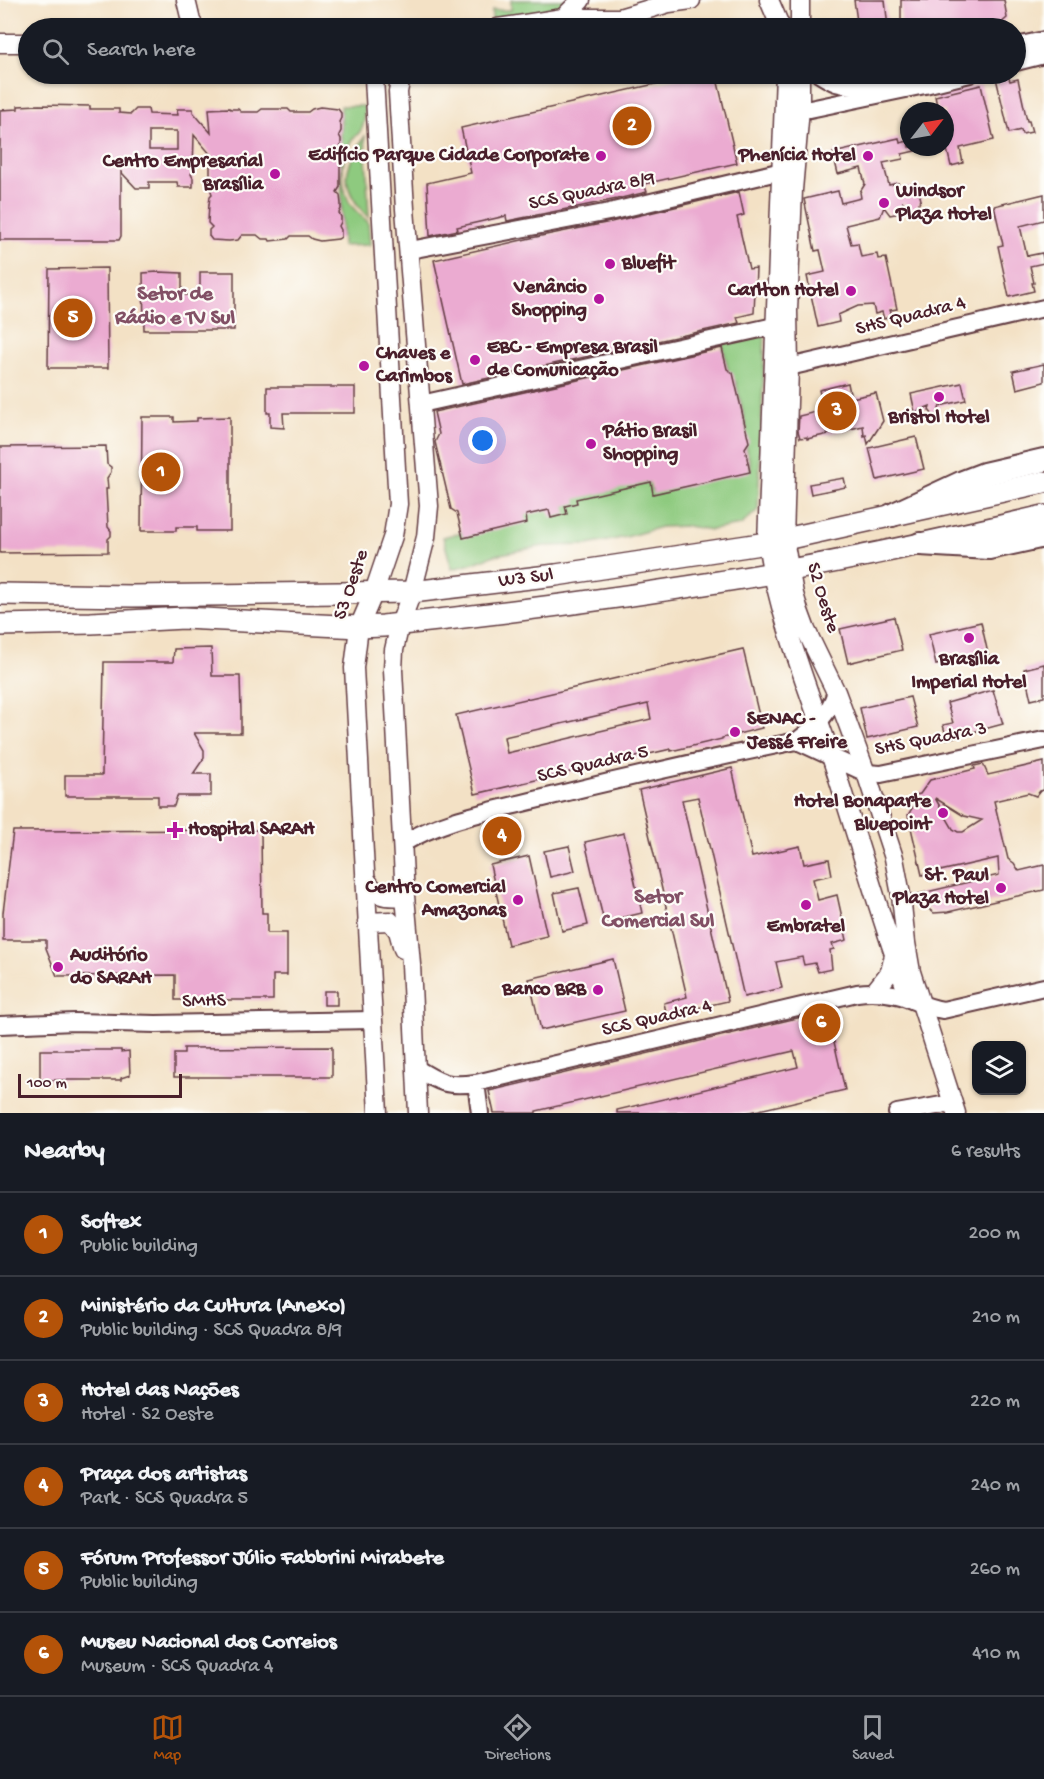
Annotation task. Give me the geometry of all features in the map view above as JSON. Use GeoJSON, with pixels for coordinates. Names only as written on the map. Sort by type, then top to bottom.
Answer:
{"type":"FeatureCollection","features":[{"type":"Feature","properties":{"kind":"highway"},"geometry":{"type":"LineString","coordinates":[[892,515],[984,474],[1044,460]]}},
{"type":"Feature","properties":{"kind":"highway"},"geometry":{"type":"LineString","coordinates":[[920,544],[988,548],[1044,536]]}},
{"type":"Feature","properties":{"kind":"main road"},"geometry":{"type":"LineString","coordinates":[[186,0],[190,18]]}},
{"type":"Feature","properties":{"kind":"main road"},"geometry":{"type":"LineString","coordinates":[[564,18],[581,0]]}},
{"type":"Feature","properties":{"kind":"main road"},"geometry":{"type":"LineString","coordinates":[[564,18],[619,18],[669,3],[691,0]]}},
{"type":"Feature","properties":{"kind":"main road"},"geometry":{"type":"LineString","coordinates":[[770,0],[776,18]]}},
{"type":"Feature","properties":{"kind":"main road"},"geometry":{"type":"LineString","coordinates":[[800,0],[800,18]]}},
{"type":"Feature","properties":{"kind":"main road"},"geometry":{"type":"LineString","coordinates":[[0,43],[18,43]]}},
{"type":"Feature","properties":{"kind":"main road","name":"S3 Oeste"},"geometry":{"type":"LineString","coordinates":[[375,84],[398,504],[393,536],[374,592],[359,627],[354,668],[378,1113]]}},
{"type":"Feature","properties":{"kind":"main road"},"geometry":{"type":"LineString","coordinates":[[399,84],[405,209],[429,506],[426,537],[412,592],[400,624],[394,650],[393,670],[418,1113]]}},
{"type":"Feature","properties":{"kind":"main road","name":"S2 Oeste"},"geometry":{"type":"LineString","coordinates":[[789,84],[774,326],[775,542],[780,571],[782,612],[894,955],[916,1002]]}},
{"type":"Feature","properties":{"kind":"main road"},"geometry":{"type":"LineString","coordinates":[[791,84],[792,102],[800,109]]}},
{"type":"Feature","properties":{"kind":"main road","name":"S2 Oeste"},"geometry":{"type":"LineString","coordinates":[[775,542],[789,367],[788,311],[800,109]]}},
{"type":"Feature","properties":{"kind":"main road","name":"W3 Sul"},"geometry":{"type":"LineString","coordinates":[[0,594],[132,596],[412,592],[556,575],[775,542],[1044,482]]}},
{"type":"Feature","properties":{"kind":"main road","name":"W3 Sul"},"geometry":{"type":"LineString","coordinates":[[0,625],[184,618],[359,627],[400,624],[569,604],[780,571],[920,544],[1044,516]]}},
{"type":"Feature","properties":{"kind":"main road"},"geometry":{"type":"LineString","coordinates":[[639,562],[635,573],[639,594]]}},
{"type":"Feature","properties":{"kind":"main road","name":"S2 Oeste"},"geometry":{"type":"LineString","coordinates":[[780,571],[794,594],[802,620],[836,692],[894,858],[916,1002],[948,1110]]}},
{"type":"Feature","properties":{"kind":"main road"},"geometry":{"type":"LineString","coordinates":[[91,623],[129,613],[135,604],[132,596]]}},
{"type":"Feature","properties":{"kind":"main road"},"geometry":{"type":"LineString","coordinates":[[364,877],[371,889],[378,894],[390,897],[405,896]]}},
{"type":"Feature","properties":{"kind":"main road"},"geometry":{"type":"LineString","coordinates":[[367,922],[390,921],[398,931],[411,964]]}},
{"type":"Feature","properties":{"kind":"main road"},"geometry":{"type":"LineString","coordinates":[[875,991],[890,972],[894,955]]}},
{"type":"Feature","properties":{"kind":"street"},"geometry":{"type":"LineString","coordinates":[[1026,44],[1044,40]]}},
{"type":"Feature","properties":{"kind":"street"},"geometry":{"type":"LineString","coordinates":[[1026,60],[1044,55]]}},
{"type":"Feature","properties":{"kind":"street"},"geometry":{"type":"LineString","coordinates":[[845,84],[866,84]]}},
{"type":"Feature","properties":{"kind":"street"},"geometry":{"type":"LineString","coordinates":[[800,109],[810,109],[929,84]]}},
{"type":"Feature","properties":{"kind":"street","name":"SCS Quadra 8/9"},"geometry":{"type":"LineString","coordinates":[[410,250],[609,212],[782,171]]}},
{"type":"Feature","properties":{"kind":"street","name":"SHS Quadra 4"},"geometry":{"type":"LineString","coordinates":[[789,367],[1044,308]]}},
{"type":"Feature","properties":{"kind":"street"},"geometry":{"type":"LineString","coordinates":[[422,404],[774,326]]}},
{"type":"Feature","properties":{"kind":"street","name":"SCS Quadra 5"},"geometry":{"type":"LineString","coordinates":[[402,844],[427,830],[449,822],[567,792],[797,741],[819,724],[836,692]]}},
{"type":"Feature","properties":{"kind":"street","name":"SHS Quadra 3"},"geometry":{"type":"LineString","coordinates":[[830,755],[866,773],[881,774],[1044,740]]}},
{"type":"Feature","properties":{"kind":"street"},"geometry":{"type":"LineString","coordinates":[[797,741],[830,755]]}},
{"type":"Feature","properties":{"kind":"street","name":"SCS Quadra 4"},"geometry":{"type":"LineString","coordinates":[[416,1068],[446,1084],[457,1086],[843,996],[875,991],[934,1009],[951,1009],[1044,987]]}},
{"type":"Feature","properties":{"kind":"street","name":"SMHS"},"geometry":{"type":"LineString","coordinates":[[0,1025],[75,1022],[156,1024],[373,1020]]}},
{"type":"Feature","properties":{"kind":"street"},"geometry":{"type":"LineString","coordinates":[[476,1083],[480,1113]]}},
{"type":"Feature","properties":{"kind":"street"},"geometry":{"type":"LineString","coordinates":[[897,1113],[948,1110]]}},
{"type":"Feature","properties":{"kind":"green space"},"geometry":{"type":"Polygon","coordinates":[[[511,0],[568,0],[558,8],[492,18],[492,10],[511,10],[511,0]]]}},
{"type":"Feature","properties":{"kind":"green space"},"geometry":{"type":"Polygon","coordinates":[[[341,106],[364,106],[363,127],[353,138],[347,150],[343,180],[351,205],[368,222],[370,245],[342,246],[341,106]]]}},
{"type":"Feature","properties":{"kind":"green space"},"geometry":{"type":"Polygon","coordinates":[[[365,136],[369,218],[352,197],[347,178],[352,159],[365,136]]]}},
{"type":"Feature","properties":{"kind":"green space"},"geometry":{"type":"Polygon","coordinates":[[[765,331],[758,510],[741,525],[711,530],[687,526],[661,527],[588,545],[544,546],[495,555],[452,569],[443,537],[522,517],[529,503],[641,479],[649,483],[651,490],[751,469],[744,436],[747,430],[736,382],[730,379],[722,341],[765,331]]]}},
{"type":"Feature","properties":{"kind":"building"},"geometry":{"type":"Polygon","coordinates":[[[854,0],[885,0],[887,18],[857,18],[854,0]]]}},
{"type":"Feature","properties":{"kind":"building"},"geometry":{"type":"Polygon","coordinates":[[[901,0],[1004,0],[1007,18],[901,18],[901,0]]]}},
{"type":"Feature","properties":{"kind":"building","name":"Edifício Parque Cidade Corporate"},"geometry":{"type":"Polygon","coordinates":[[[655,84],[718,84],[737,163],[644,184],[647,192],[507,221],[506,216],[457,227],[458,230],[430,236],[427,183],[471,173],[461,128],[655,84]]]}},
{"type":"Feature","properties":{"kind":"building"},"geometry":{"type":"Polygon","coordinates":[[[997,84],[1019,84],[1027,121],[1029,121],[1032,132],[1022,134],[1021,130],[1009,133],[997,84]]]}},
{"type":"Feature","properties":{"kind":"building"},"geometry":{"type":"Polygon","coordinates":[[[981,85],[994,140],[960,148],[963,163],[951,166],[949,156],[954,156],[954,102],[936,102],[935,96],[981,85]]]}},
{"type":"Feature","properties":{"kind":"building"},"geometry":{"type":"Polygon","coordinates":[[[18,106],[90,106],[90,109],[119,109],[119,113],[131,114],[136,109],[148,109],[149,114],[178,115],[177,109],[193,109],[211,133],[209,109],[229,108],[238,109],[241,112],[258,112],[262,109],[288,109],[291,112],[308,112],[320,107],[338,109],[341,113],[339,135],[341,144],[340,153],[337,156],[340,160],[340,187],[337,192],[340,195],[341,204],[339,226],[341,237],[320,241],[308,236],[291,236],[288,239],[270,241],[257,235],[242,235],[238,240],[212,240],[209,230],[212,227],[208,223],[212,194],[210,160],[212,156],[194,135],[191,174],[193,187],[178,187],[177,182],[149,182],[149,188],[136,188],[121,172],[121,236],[119,240],[0,240],[0,110],[18,109],[18,106]],[[149,131],[149,150],[177,150],[177,131],[149,131]]]}},
{"type":"Feature","properties":{"kind":"building"},"geometry":{"type":"Polygon","coordinates":[[[899,138],[900,156],[903,159],[883,163],[889,185],[898,183],[900,189],[910,187],[919,192],[921,200],[915,210],[910,211],[903,202],[900,213],[890,215],[884,207],[880,217],[846,225],[851,244],[858,243],[861,257],[877,254],[878,259],[886,258],[897,309],[890,310],[892,316],[884,319],[882,312],[875,314],[873,305],[858,306],[838,315],[839,322],[818,327],[807,276],[825,272],[820,250],[815,251],[804,199],[838,191],[841,203],[861,198],[860,192],[865,184],[861,168],[838,174],[833,153],[899,138]]]}},
{"type":"Feature","properties":{"kind":"building","name":"Venâncio Shopping"},"geometry":{"type":"Polygon","coordinates":[[[739,192],[744,215],[737,217],[749,269],[756,268],[754,313],[737,317],[739,323],[462,384],[434,260],[739,192]]]}},
{"type":"Feature","properties":{"kind":"building"},"geometry":{"type":"Polygon","coordinates":[[[1044,194],[1044,220],[1020,226],[1027,256],[1042,253],[1044,263],[1030,266],[1034,291],[1009,297],[998,246],[1003,245],[994,206],[1044,194]]]}},
{"type":"Feature","properties":{"kind":"building"},"geometry":{"type":"Polygon","coordinates":[[[107,268],[108,368],[48,368],[49,269],[107,268]]]}},
{"type":"Feature","properties":{"kind":"building"},"geometry":{"type":"Polygon","coordinates":[[[200,272],[234,272],[234,330],[144,330],[143,273],[182,273],[182,295],[200,295],[200,272]]]}},
{"type":"Feature","properties":{"kind":"building","name":"Pátio Brasil Shopping"},"geometry":{"type":"Polygon","coordinates":[[[722,348],[727,369],[733,373],[749,442],[745,448],[750,472],[653,494],[651,482],[576,499],[577,503],[565,506],[567,514],[551,518],[549,510],[526,515],[527,523],[463,538],[457,513],[451,509],[435,442],[439,434],[434,412],[722,348]]]}},
{"type":"Feature","properties":{"kind":"building"},"geometry":{"type":"Polygon","coordinates":[[[1044,364],[1044,382],[1017,389],[1013,371],[1044,364]]]}},
{"type":"Feature","properties":{"kind":"building"},"geometry":{"type":"Polygon","coordinates":[[[848,383],[851,398],[876,393],[883,421],[868,444],[863,426],[807,439],[807,437],[800,438],[799,416],[824,410],[819,390],[848,383]]]}},
{"type":"Feature","properties":{"kind":"building","name":"Bristol Hotel"},"geometry":{"type":"Polygon","coordinates":[[[962,383],[966,400],[940,406],[936,419],[929,410],[930,406],[915,412],[911,394],[962,383]]]}},
{"type":"Feature","properties":{"kind":"building"},"geometry":{"type":"Polygon","coordinates":[[[267,387],[355,387],[355,413],[283,413],[284,428],[270,427],[270,413],[267,413],[267,387]]]}},
{"type":"Feature","properties":{"kind":"building"},"geometry":{"type":"Polygon","coordinates":[[[142,417],[174,417],[174,422],[197,421],[197,418],[230,417],[230,531],[197,531],[197,527],[176,527],[176,531],[141,531],[142,417]]]}},
{"type":"Feature","properties":{"kind":"building"},"geometry":{"type":"Polygon","coordinates":[[[916,437],[924,469],[877,480],[869,448],[916,437]]]}},
{"type":"Feature","properties":{"kind":"building"},"geometry":{"type":"Polygon","coordinates":[[[106,446],[107,464],[111,467],[107,478],[108,489],[106,489],[108,527],[111,531],[108,539],[108,552],[0,553],[0,447],[106,446]]]}},
{"type":"Feature","properties":{"kind":"building"},"geometry":{"type":"Polygon","coordinates":[[[844,478],[846,487],[811,494],[809,484],[844,478]]]}},
{"type":"Feature","properties":{"kind":"building"},"geometry":{"type":"Polygon","coordinates":[[[894,617],[902,650],[848,663],[840,629],[894,617]]]}},
{"type":"Feature","properties":{"kind":"building"},"geometry":{"type":"Polygon","coordinates":[[[981,622],[988,654],[993,659],[976,664],[978,655],[936,665],[929,634],[981,622]]]}},
{"type":"Feature","properties":{"kind":"building"},"geometry":{"type":"Polygon","coordinates":[[[211,648],[212,676],[240,676],[241,733],[194,733],[204,750],[204,758],[193,774],[211,774],[211,796],[177,796],[174,806],[158,806],[158,796],[65,796],[65,775],[102,775],[104,662],[173,662],[174,649],[211,648]]]}},
{"type":"Feature","properties":{"kind":"building"},"geometry":{"type":"Polygon","coordinates":[[[743,649],[762,728],[671,751],[671,749],[475,794],[456,715],[743,649]],[[648,704],[504,737],[507,753],[651,719],[648,704]]]}},
{"type":"Feature","properties":{"kind":"building"},"geometry":{"type":"Polygon","coordinates":[[[1044,664],[1044,697],[1031,700],[1024,669],[1044,664]]]}},
{"type":"Feature","properties":{"kind":"building"},"geometry":{"type":"Polygon","coordinates":[[[993,690],[1003,724],[947,739],[943,725],[953,723],[947,703],[993,690]]]}},
{"type":"Feature","properties":{"kind":"building"},"geometry":{"type":"Polygon","coordinates":[[[910,697],[918,727],[867,739],[860,708],[910,697]]]}},
{"type":"Feature","properties":{"kind":"building"},"geometry":{"type":"Polygon","coordinates":[[[1044,762],[1044,790],[1036,796],[1028,793],[994,801],[1008,859],[1019,871],[1044,865],[1044,890],[948,912],[934,913],[926,907],[921,909],[918,894],[999,875],[998,858],[922,875],[908,815],[917,800],[915,795],[920,794],[930,780],[975,769],[974,766],[983,764],[988,775],[1044,762]],[[935,798],[953,829],[958,832],[963,832],[982,820],[964,816],[935,798]]]}},
{"type":"Feature","properties":{"kind":"building"},"geometry":{"type":"Polygon","coordinates":[[[732,768],[752,857],[800,846],[804,864],[829,859],[832,875],[813,879],[818,900],[837,895],[847,940],[832,944],[834,949],[830,950],[832,969],[818,972],[815,963],[804,965],[802,957],[776,962],[782,988],[744,997],[698,797],[682,800],[728,1001],[679,1012],[680,1019],[668,1021],[664,1003],[687,997],[639,790],[732,768]]]}},
{"type":"Feature","properties":{"kind":"building","name":"Hospital SARAH"},"geometry":{"type":"Polygon","coordinates":[[[261,830],[262,913],[267,913],[267,933],[287,933],[287,975],[273,975],[273,1000],[175,1000],[175,975],[57,976],[46,948],[46,940],[3,940],[3,913],[13,831],[261,830]]]}},
{"type":"Feature","properties":{"kind":"building"},"geometry":{"type":"Polygon","coordinates":[[[624,833],[642,913],[604,922],[585,842],[624,833]]]}},
{"type":"Feature","properties":{"kind":"building"},"geometry":{"type":"Polygon","coordinates":[[[569,846],[575,871],[550,877],[544,851],[569,846]]]}},
{"type":"Feature","properties":{"kind":"building","name":"Centro Comercial Amazonas"},"geometry":{"type":"Polygon","coordinates":[[[529,856],[547,936],[508,945],[490,865],[529,856]]]}},
{"type":"Feature","properties":{"kind":"building"},"geometry":{"type":"Polygon","coordinates":[[[579,888],[588,925],[562,931],[554,893],[579,888]]]}},
{"type":"Feature","properties":{"kind":"building"},"geometry":{"type":"Polygon","coordinates":[[[613,959],[625,1011],[541,1030],[529,979],[613,959]]]}},
{"type":"Feature","properties":{"kind":"building"},"geometry":{"type":"Polygon","coordinates":[[[324,991],[337,991],[337,1005],[324,1005],[324,991]]]}},
{"type":"Feature","properties":{"kind":"building"},"geometry":{"type":"Polygon","coordinates":[[[827,1011],[845,1090],[746,1113],[617,1113],[617,1110],[798,1067],[794,1051],[536,1111],[536,1113],[494,1113],[489,1091],[827,1011]]]}},
{"type":"Feature","properties":{"kind":"building"},"geometry":{"type":"Polygon","coordinates":[[[332,1047],[332,1077],[174,1077],[174,1054],[184,1054],[184,1048],[332,1047]]]}},
{"type":"Feature","properties":{"kind":"building"},"geometry":{"type":"Polygon","coordinates":[[[40,1050],[129,1051],[130,1075],[121,1080],[40,1080],[40,1050]]]}},
{"type":"Feature","properties":{"kind":"place","name":"Ministério da Cultura (Anexo)"},"geometry":{"type":"Point","coordinates":[632,126]}},
{"type":"Feature","properties":{"kind":"place","name":"Edifício Parque Cidade Corporate"},"geometry":{"type":"Point","coordinates":[601,156]}},
{"type":"Feature","properties":{"kind":"place","name":"Phenícia Hotel"},"geometry":{"type":"Point","coordinates":[868,156]}},
{"type":"Feature","properties":{"kind":"place","name":"Centro Empresarial Brasília"},"geometry":{"type":"Point","coordinates":[275,174]}},
{"type":"Feature","properties":{"kind":"place","name":"Windsor Plaza Hotel"},"geometry":{"type":"Point","coordinates":[884,203]}},
{"type":"Feature","properties":{"kind":"place","name":"Bluefit"},"geometry":{"type":"Point","coordinates":[610,264]}},
{"type":"Feature","properties":{"kind":"place","name":"Carlton Hotel"},"geometry":{"type":"Point","coordinates":[851,291]}},
{"type":"Feature","properties":{"kind":"place","name":"Venâncio Shopping"},"geometry":{"type":"Point","coordinates":[599,299]}},
{"type":"Feature","properties":{"kind":"place","name":"Fórum Professor Júlio Fabbrini Mirabete"},"geometry":{"type":"Point","coordinates":[73,318]}},
{"type":"Feature","properties":{"kind":"place","name":"EBC - Empresa Brasil de Comunicação"},"geometry":{"type":"Point","coordinates":[475,360]}},
{"type":"Feature","properties":{"kind":"place","name":"Chaves e Carimbos"},"geometry":{"type":"Point","coordinates":[364,366]}},
{"type":"Feature","properties":{"kind":"place","name":"Bristol Hotel"},"geometry":{"type":"Point","coordinates":[939,397]}},
{"type":"Feature","properties":{"kind":"place","name":"Hotel das Nações"},"geometry":{"type":"Point","coordinates":[837,411]}},
{"type":"Feature","properties":{"kind":"place","name":"Pátio Brasil Shopping"},"geometry":{"type":"Point","coordinates":[591,444]}},
{"type":"Feature","properties":{"kind":"place","name":"Softex"},"geometry":{"type":"Point","coordinates":[161,472]}},
{"type":"Feature","properties":{"kind":"place","name":"Brasília Imperial Hotel"},"geometry":{"type":"Point","coordinates":[969,638]}},
{"type":"Feature","properties":{"kind":"place","name":"SENAC - Jessé Freire"},"geometry":{"type":"Point","coordinates":[735,732]}},
{"type":"Feature","properties":{"kind":"place","name":"Hotel Bonaparte Bluepoint"},"geometry":{"type":"Point","coordinates":[943,813]}},
{"type":"Feature","properties":{"kind":"place","name":"Hospital SARAH"},"geometry":{"type":"Point","coordinates":[175,830]}},
{"type":"Feature","properties":{"kind":"place","name":"Praça dos artistas"},"geometry":{"type":"Point","coordinates":[502,836]}},
{"type":"Feature","properties":{"kind":"place","name":"St. Paul Plaza Hotel"},"geometry":{"type":"Point","coordinates":[1001,888]}},
{"type":"Feature","properties":{"kind":"place","name":"Centro Comercial Amazonas"},"geometry":{"type":"Point","coordinates":[518,900]}},
{"type":"Feature","properties":{"kind":"place","name":"Embratel"},"geometry":{"type":"Point","coordinates":[806,905]}},
{"type":"Feature","properties":{"kind":"place","name":"Auditório do SARAH"},"geometry":{"type":"Point","coordinates":[58,967]}},
{"type":"Feature","properties":{"kind":"place","name":"Banco BRB"},"geometry":{"type":"Point","coordinates":[598,990]}},
{"type":"Feature","properties":{"kind":"place","name":"Museu Nacional dos Correios"},"geometry":{"type":"Point","coordinates":[821,1023]}},
{"type":"Feature","properties":{"kind":"district","name":"Setor de Rádio e TV Sul"},"geometry":{"type":"Point","coordinates":[175,307]}},
{"type":"Feature","properties":{"kind":"district","name":"Setor Comercial Sul"},"geometry":{"type":"Point","coordinates":[658,910]}}]}
